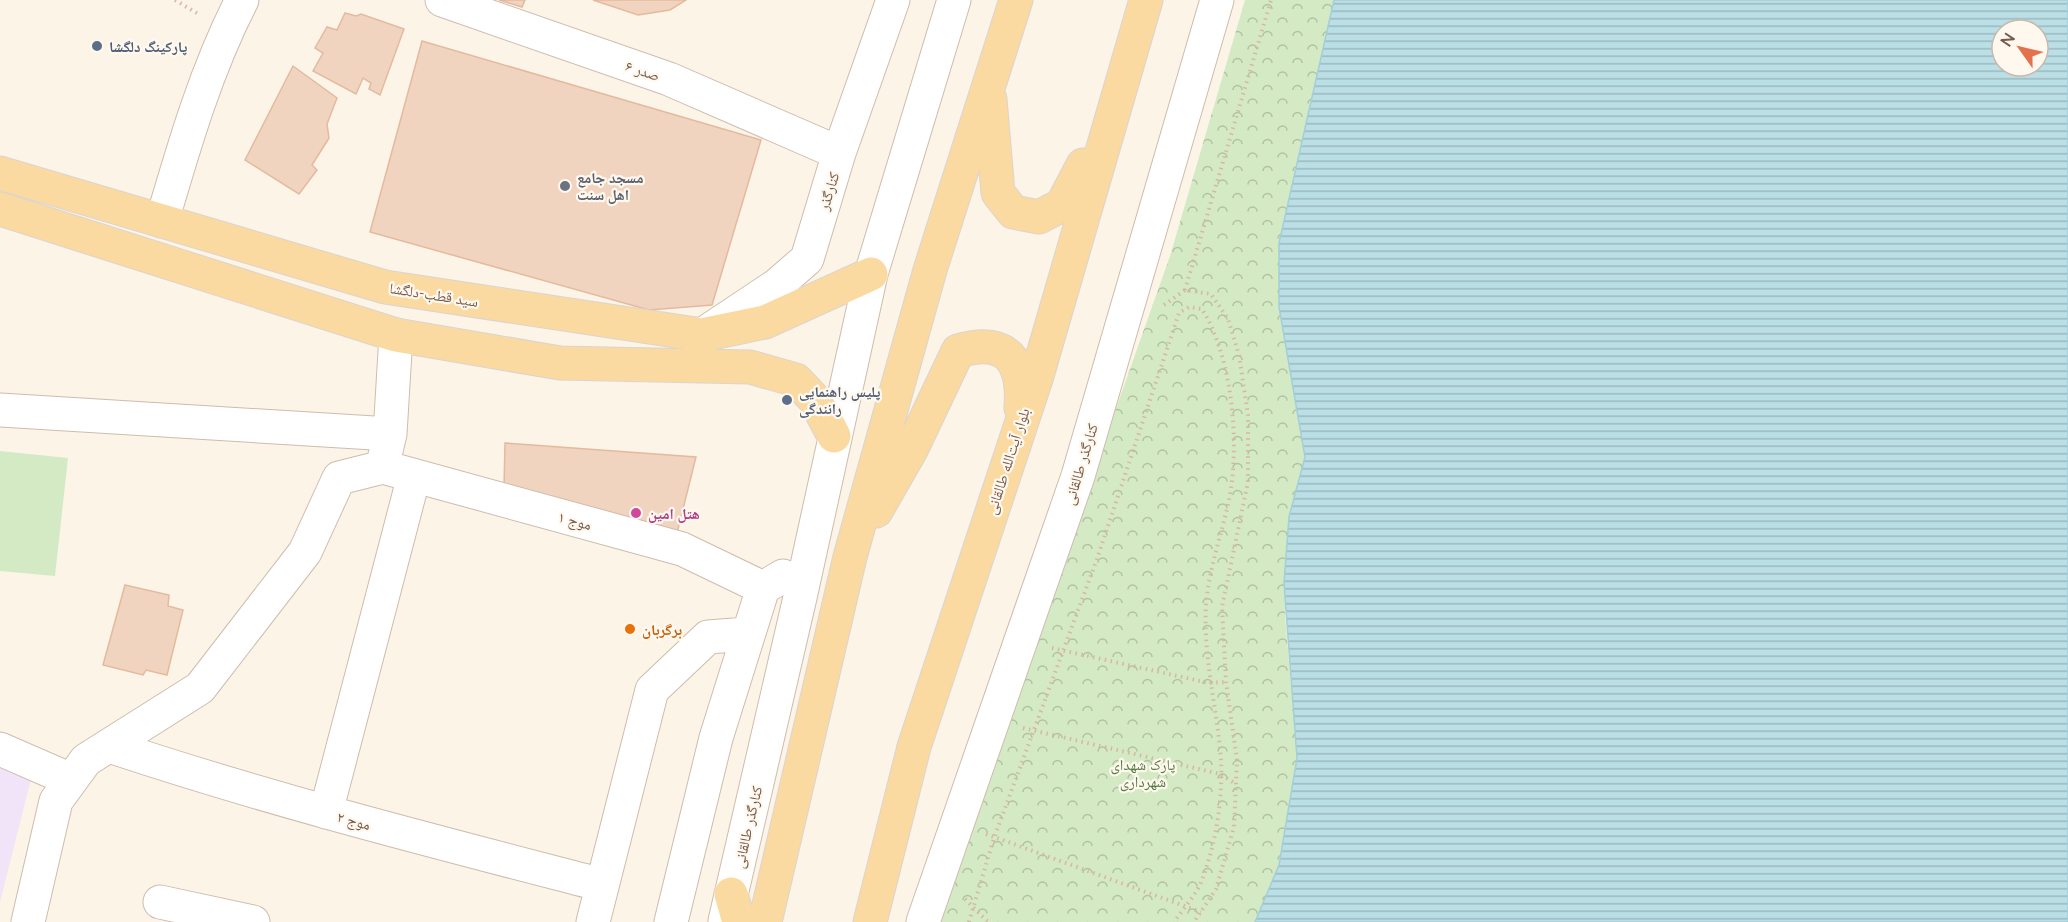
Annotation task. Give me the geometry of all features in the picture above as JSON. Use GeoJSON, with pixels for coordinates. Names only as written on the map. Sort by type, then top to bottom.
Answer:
{"type":"FeatureCollection","features":[{"type":"Feature","properties":{"kind":"main road"},"geometry":{"type":"LineString","coordinates":[[765,922],[850,557],[930,270],[1016,0]]}},
{"type":"Feature","properties":{"kind":"main road","name":"بلوار آیت‌الله طالقانی"},"geometry":{"type":"LineString","coordinates":[[870,922],[914,747],[1036,379],[1146,0]]}},
{"type":"Feature","properties":{"kind":"main road"},"geometry":{"type":"LineString","coordinates":[[989,80],[998,193],[1013,212],[1039,217],[1062,205],[1114,108]]}},
{"type":"Feature","properties":{"kind":"main road","name":"سید قطب-دلگشا"},"geometry":{"type":"LineString","coordinates":[[0,173],[385,287],[702,335],[765,322],[871,274]]}},
{"type":"Feature","properties":{"kind":"main road"},"geometry":{"type":"LineString","coordinates":[[0,209],[396,335],[560,363],[750,367],[796,380],[815,400],[834,436]]}},
{"type":"Feature","properties":{"kind":"main road"},"geometry":{"type":"LineString","coordinates":[[850,557],[912,448],[958,351],[972,347],[989,347],[1007,354],[1019,368],[1021,378],[1020,422]]}},
{"type":"Feature","properties":{"kind":"street"},"geometry":{"type":"LineString","coordinates":[[162,221],[188,131],[226,31],[242,0]]}},
{"type":"Feature","properties":{"kind":"street","name":"صدر ۶"},"geometry":{"type":"LineString","coordinates":[[442,0],[669,79],[839,153]]}},
{"type":"Feature","properties":{"kind":"street","name":"کنارگذر"},"geometry":{"type":"LineString","coordinates":[[702,335],[777,285],[807,259],[839,153],[893,0]]}},
{"type":"Feature","properties":{"kind":"street","name":"کنارگذر طالقانی"},"geometry":{"type":"LineString","coordinates":[[732,913],[871,274],[954,0]]}},
{"type":"Feature","properties":{"kind":"street","name":"کنارگذر طالقانی"},"geometry":{"type":"LineString","coordinates":[[923,922],[1078,476],[1217,0]]}},
{"type":"Feature","properties":{"kind":"street"},"geometry":{"type":"LineString","coordinates":[[28,922],[56,801],[86,760],[200,688],[305,552],[339,478],[382,467],[390,434],[396,335]]}},
{"type":"Feature","properties":{"kind":"street"},"geometry":{"type":"LineString","coordinates":[[0,410],[390,434]]}},
{"type":"Feature","properties":{"kind":"street","name":"موج ۱"},"geometry":{"type":"LineString","coordinates":[[382,467],[682,549],[763,588]]}},
{"type":"Feature","properties":{"kind":"street"},"geometry":{"type":"LineString","coordinates":[[326,812],[414,476]]}},
{"type":"Feature","properties":{"kind":"street"},"geometry":{"type":"LineString","coordinates":[[671,922],[716,738],[763,588],[808,562]]}},
{"type":"Feature","properties":{"kind":"street"},"geometry":{"type":"LineString","coordinates":[[593,922],[652,690],[708,638],[747,634]]}},
{"type":"Feature","properties":{"kind":"street","name":"موج ۲"},"geometry":{"type":"LineString","coordinates":[[109,746],[208,778],[326,812],[602,885]]}},
{"type":"Feature","properties":{"kind":"street"},"geometry":{"type":"LineString","coordinates":[[0,749],[71,780]]}},
{"type":"Feature","properties":{"kind":"street"},"geometry":{"type":"LineString","coordinates":[[160,902],[253,922]]}},
{"type":"Feature","properties":{"kind":"path"},"geometry":{"type":"LineString","coordinates":[[1185,290],[1271,0]]}},
{"type":"Feature","properties":{"kind":"path"},"geometry":{"type":"LineString","coordinates":[[1162,313],[1165,302],[1185,290],[1211,294],[1228,319],[1239,355],[1248,415],[1248,482],[1222,606],[1226,682],[1237,760],[1234,827],[1216,889],[1194,922]]}},
{"type":"Feature","properties":{"kind":"path"},"geometry":{"type":"LineString","coordinates":[[969,922],[994,838],[1096,559],[1179,313],[1189,307],[1202,309],[1213,326],[1224,359],[1232,416],[1232,480],[1206,605],[1209,683],[1221,760],[1217,824],[1201,882],[1174,922]]}},
{"type":"Feature","properties":{"kind":"path"},"geometry":{"type":"LineString","coordinates":[[1045,647],[1063,649],[1209,683],[1226,682]]}},
{"type":"Feature","properties":{"kind":"path"},"geometry":{"type":"LineString","coordinates":[[1016,727],[1220,774],[1236,784]]}},
{"type":"Feature","properties":{"kind":"path"},"geometry":{"type":"LineString","coordinates":[[980,831],[1201,912]]}},
{"type":"Feature","properties":{"kind":"path"},"geometry":{"type":"LineString","coordinates":[[957,903],[960,894],[988,922]]}},
{"type":"Feature","properties":{"kind":"shaded area"},"geometry":{"type":"Polygon","coordinates":[[[0,765],[31,779],[0,902],[0,765]]]}},
{"type":"Feature","properties":{"kind":"green space","name":"پارک شهدای شهرداری"},"geometry":{"type":"Polygon","coordinates":[[[1245,0],[1334,0],[1279,243],[1305,457],[1289,517],[1285,615],[1297,758],[1279,865],[1255,922],[934,922],[1170,256],[1245,0]]]}},
{"type":"Feature","properties":{"kind":"green space"},"geometry":{"type":"Polygon","coordinates":[[[0,451],[68,458],[55,576],[0,571],[0,451]]]}},
{"type":"Feature","properties":{"kind":"water"},"geometry":{"type":"Polygon","coordinates":[[[1334,0],[2068,0],[2068,922],[1255,922],[1279,865],[1297,758],[1284,583],[1289,517],[1305,457],[1279,307],[1279,243],[1334,0]]]}},
{"type":"Feature","properties":{"kind":"building"},"geometry":{"type":"Polygon","coordinates":[[[499,0],[525,0],[522,7],[499,0]]]}},
{"type":"Feature","properties":{"kind":"building"},"geometry":{"type":"Polygon","coordinates":[[[593,0],[686,0],[670,10],[638,15],[593,0]]]}},
{"type":"Feature","properties":{"kind":"building"},"geometry":{"type":"Polygon","coordinates":[[[345,13],[356,16],[361,14],[404,29],[380,95],[369,89],[371,83],[363,78],[356,94],[313,71],[323,53],[315,48],[327,27],[337,30],[345,13]]]}},
{"type":"Feature","properties":{"kind":"building","name":"مسجد جامع اهل سنت"},"geometry":{"type":"Polygon","coordinates":[[[422,41],[761,140],[712,305],[649,310],[370,232],[422,41]]]}},
{"type":"Feature","properties":{"kind":"building"},"geometry":{"type":"Polygon","coordinates":[[[293,66],[337,98],[327,124],[329,138],[312,165],[317,170],[299,194],[245,160],[293,66]]]}},
{"type":"Feature","properties":{"kind":"building","name":"هتل امین"},"geometry":{"type":"Polygon","coordinates":[[[505,443],[696,457],[676,537],[504,488],[505,443]]]}},
{"type":"Feature","properties":{"kind":"building"},"geometry":{"type":"Polygon","coordinates":[[[125,585],[169,595],[168,606],[183,610],[167,675],[146,670],[143,675],[103,665],[125,585]]]}},
{"type":"Feature","properties":{"kind":"place","name":"پارکینگ دلگشا"},"geometry":{"type":"Point","coordinates":[97,46]}},
{"type":"Feature","properties":{"kind":"place","name":"مسجد جامع اهل سنت"},"geometry":{"type":"Point","coordinates":[565,186]}},
{"type":"Feature","properties":{"kind":"place","name":"پلیس راهنمایی رانندگی"},"geometry":{"type":"Point","coordinates":[787,400]}},
{"type":"Feature","properties":{"kind":"place","name":"هتل امین"},"geometry":{"type":"Point","coordinates":[636,513]}},
{"type":"Feature","properties":{"kind":"place","name":"برگربان"},"geometry":{"type":"Point","coordinates":[630,629]}}]}
